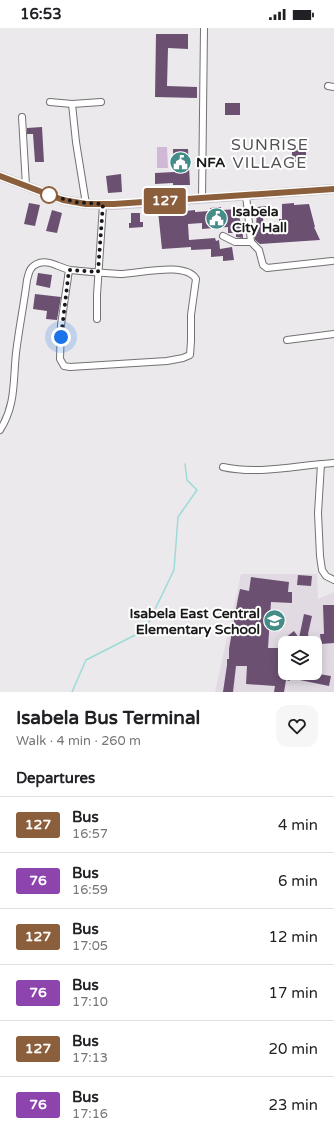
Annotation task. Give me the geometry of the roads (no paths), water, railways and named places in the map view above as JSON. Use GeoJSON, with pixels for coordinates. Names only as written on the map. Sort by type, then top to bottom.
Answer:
{"type":"FeatureCollection","features":[{"type":"Feature","properties":{"kind":"main road"},"geometry":{"type":"LineString","coordinates":[[0,176],[63,200],[86,204],[334,189]]}},
{"type":"Feature","properties":{"kind":"street"},"geometry":{"type":"LineString","coordinates":[[202,198],[204,28]]}},
{"type":"Feature","properties":{"kind":"street"},"geometry":{"type":"LineString","coordinates":[[50,102],[72,104],[101,102]]}},
{"type":"Feature","properties":{"kind":"street"},"geometry":{"type":"LineString","coordinates":[[72,104],[74,107],[76,142],[86,204]]}},
{"type":"Feature","properties":{"kind":"street"},"geometry":{"type":"LineString","coordinates":[[22,117],[26,186]]}},
{"type":"Feature","properties":{"kind":"street"},"geometry":{"type":"LineString","coordinates":[[246,195],[251,242],[259,250],[263,265],[267,268],[332,260]]}},
{"type":"Feature","properties":{"kind":"street"},"geometry":{"type":"LineString","coordinates":[[97,319],[98,272],[103,204]]}},
{"type":"Feature","properties":{"kind":"street"},"geometry":{"type":"LineString","coordinates":[[223,236],[235,242],[251,242]]}},
{"type":"Feature","properties":{"kind":"street"},"geometry":{"type":"LineString","coordinates":[[0,430],[12,404],[16,352],[29,272],[34,265],[49,262],[69,270],[122,274],[182,270],[194,275],[196,279],[191,315],[190,355],[167,361],[70,367],[64,366],[60,359],[61,326],[69,270]]}},
{"type":"Feature","properties":{"kind":"street"},"geometry":{"type":"LineString","coordinates":[[287,340],[334,334]]}},
{"type":"Feature","properties":{"kind":"street"},"geometry":{"type":"LineString","coordinates":[[321,464],[318,513],[320,556],[322,570],[326,576],[334,580]]}},
{"type":"Feature","properties":{"kind":"street"},"geometry":{"type":"LineString","coordinates":[[223,467],[238,470],[268,470],[334,464]]}},
{"type":"Feature","properties":{"kind":"waterway"},"geometry":{"type":"LineString","coordinates":[[72,692],[86,660],[145,630],[174,570],[178,517],[197,490],[187,480],[185,464]]}},
{"type":"Feature","properties":{"kind":"place","name":"NFA"},"geometry":{"type":"Point","coordinates":[181,162]}},
{"type":"Feature","properties":{"kind":"place","name":"Isabela City Hall"},"geometry":{"type":"Point","coordinates":[217,219]}},
{"type":"Feature","properties":{"kind":"place","name":"Isabela East Central Elementary School"},"geometry":{"type":"Point","coordinates":[275,621]}},
{"type":"Feature","properties":{"kind":"district","name":"SUNRISE VILLAGE"},"geometry":{"type":"Point","coordinates":[270,154]}}]}
